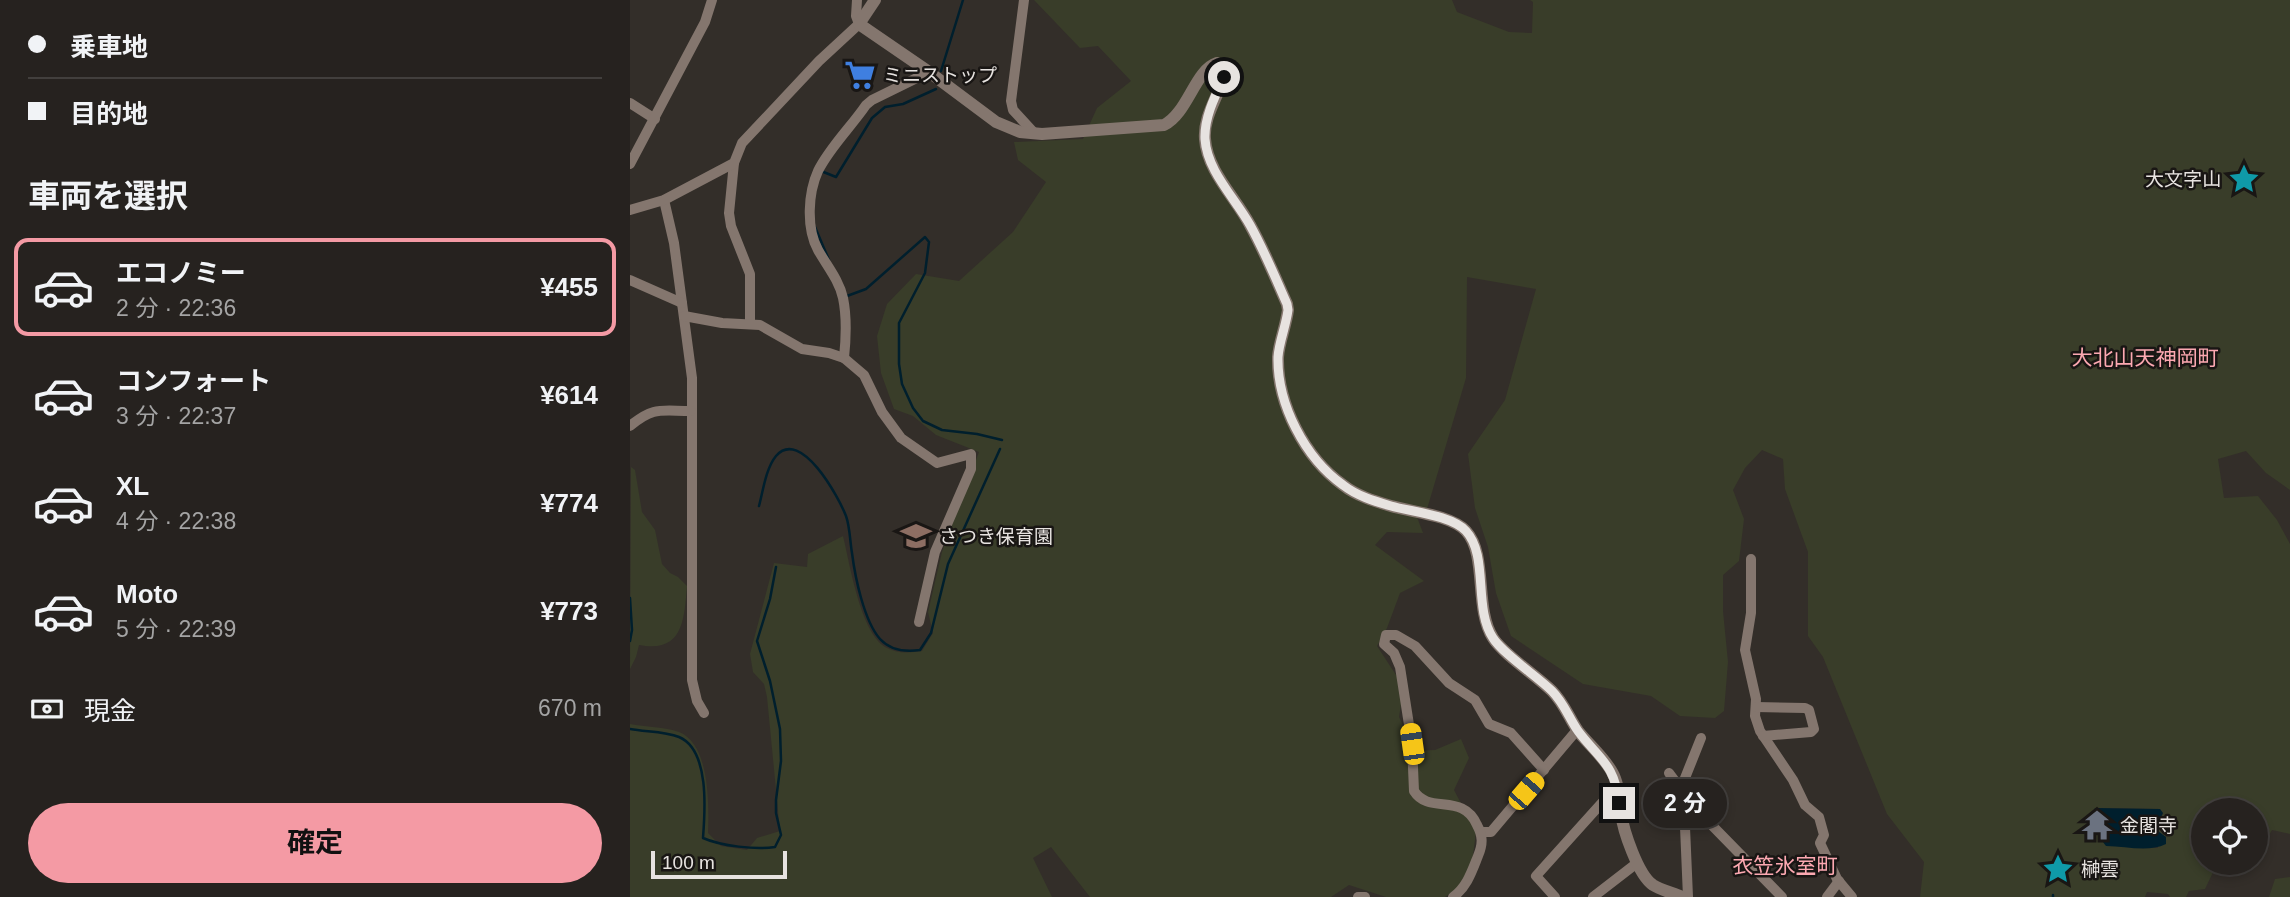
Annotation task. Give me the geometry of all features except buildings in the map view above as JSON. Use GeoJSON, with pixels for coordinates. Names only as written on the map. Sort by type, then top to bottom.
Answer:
{"type":"FeatureCollection","features":[{"type":"Feature","properties":{"kind":"street"},"geometry":{"type":"LineString","coordinates":[[630,164],[705,22],[712,0]]}},
{"type":"Feature","properties":{"kind":"street"},"geometry":{"type":"LineString","coordinates":[[857,0],[856,16],[859,24],[996,122],[1020,132],[1035,134],[1164,125],[1179,113],[1207,68],[1213,64],[1221,65],[1225,72],[1224,77],[1205,129],[1207,152],[1213,167],[1251,226],[1287,304],[1278,367],[1284,400],[1294,423],[1317,462],[1344,487],[1371,500],[1454,523],[1466,531],[1477,557],[1482,609],[1493,640],[1552,692],[1564,706],[1577,730],[1606,762],[1617,786],[1622,824],[1637,863],[1651,884],[1682,897]]}},
{"type":"Feature","properties":{"kind":"street"},"geometry":{"type":"LineString","coordinates":[[750,323],[750,274],[731,226],[729,213],[734,163],[742,143],[859,24],[875,0]]}},
{"type":"Feature","properties":{"kind":"street"},"geometry":{"type":"LineString","coordinates":[[1024,0],[1011,101],[1013,110],[1035,134]]}},
{"type":"Feature","properties":{"kind":"street"},"geometry":{"type":"LineString","coordinates":[[844,358],[843,299],[813,234],[811,194],[818,172],[866,105],[929,72]]}},
{"type":"Feature","properties":{"kind":"street"},"geometry":{"type":"LineString","coordinates":[[630,103],[655,118]]}},
{"type":"Feature","properties":{"kind":"street"},"geometry":{"type":"LineString","coordinates":[[630,210],[664,200],[734,163]]}},
{"type":"Feature","properties":{"kind":"street"},"geometry":{"type":"LineString","coordinates":[[664,200],[674,243],[692,378],[692,680],[697,701],[704,713]]}},
{"type":"Feature","properties":{"kind":"street"},"geometry":{"type":"LineString","coordinates":[[630,280],[682,303]]}},
{"type":"Feature","properties":{"kind":"street"},"geometry":{"type":"LineString","coordinates":[[684,316],[722,323],[750,323],[769,329],[802,349],[844,358],[864,375],[882,412],[901,438],[922,454],[937,463],[971,454],[971,469],[935,552],[919,622]]}},
{"type":"Feature","properties":{"kind":"street"},"geometry":{"type":"LineString","coordinates":[[630,426],[645,413],[652,411],[691,411]]}},
{"type":"Feature","properties":{"kind":"street"},"geometry":{"type":"LineString","coordinates":[[1751,559],[1751,613],[1745,650],[1756,707],[1755,716],[1763,736],[1793,780],[1805,805],[1819,817],[1824,835],[1820,843],[1839,881],[1852,897]]}},
{"type":"Feature","properties":{"kind":"street"},"geometry":{"type":"LineString","coordinates":[[1453,897],[1461,891],[1483,845],[1481,832],[1474,817],[1466,809],[1453,804],[1430,803],[1419,798],[1415,792],[1412,744],[1400,667],[1394,653],[1384,644],[1386,635],[1396,635],[1415,646],[1449,683],[1475,700],[1489,724],[1511,733],[1544,770]]}},
{"type":"Feature","properties":{"kind":"street"},"geometry":{"type":"LineString","coordinates":[[1756,707],[1805,708],[1809,710],[1814,729],[1811,732],[1763,736]]}},
{"type":"Feature","properties":{"kind":"street"},"geometry":{"type":"LineString","coordinates":[[1481,832],[1491,832],[1577,730]]}},
{"type":"Feature","properties":{"kind":"street"},"geometry":{"type":"LineString","coordinates":[[1681,788],[1700,738]]}},
{"type":"Feature","properties":{"kind":"street"},"geometry":{"type":"LineString","coordinates":[[1669,773],[1695,808],[1782,897]]}},
{"type":"Feature","properties":{"kind":"street"},"geometry":{"type":"LineString","coordinates":[[1555,897],[1536,876],[1617,786]]}},
{"type":"Feature","properties":{"kind":"street"},"geometry":{"type":"LineString","coordinates":[[1688,897],[1685,827],[1695,808]]}},
{"type":"Feature","properties":{"kind":"street"},"geometry":{"type":"LineString","coordinates":[[1593,897],[1637,863]]}},
{"type":"Feature","properties":{"kind":"street"},"geometry":{"type":"LineString","coordinates":[[1827,897],[1839,881]]}},
{"type":"Feature","properties":{"kind":"street"},"geometry":{"type":"LineString","coordinates":[[1358,897],[1365,897]]}},
{"type":"Feature","properties":{"kind":"green space"},"geometry":{"type":"Polygon","coordinates":[[[1034,0],[1452,0],[1457,12],[1509,32],[1532,33],[1533,2],[1530,0],[2290,0],[2290,490],[2266,473],[2246,451],[2218,459],[2224,498],[2258,496],[2277,520],[2290,544],[2290,834],[2272,830],[2268,837],[2268,798],[2191,798],[2191,875],[2212,875],[2205,889],[2189,891],[2186,897],[2147,892],[2145,897],[1920,897],[1924,862],[1887,814],[1823,657],[1808,636],[1808,552],[1785,489],[1783,459],[1762,450],[1745,468],[1733,490],[1744,519],[1739,561],[1723,575],[1728,662],[1724,711],[1715,718],[1680,716],[1651,696],[1583,684],[1511,636],[1496,593],[1488,547],[1475,508],[1468,454],[1505,400],[1536,289],[1467,277],[1466,378],[1427,509],[1417,517],[1423,533],[1387,532],[1375,545],[1424,581],[1400,593],[1377,646],[1398,678],[1402,698],[1399,717],[1408,735],[1410,751],[1435,750],[1461,739],[1469,758],[1454,790],[1476,832],[1472,863],[1462,885],[1445,897],[1386,897],[1349,885],[1331,897],[1090,897],[1051,847],[1033,858],[1052,897],[630,897],[630,724],[679,732],[697,749],[706,776],[708,833],[721,846],[747,850],[757,838],[780,831],[767,697],[764,684],[753,672],[750,654],[774,563],[807,567],[808,554],[843,536],[857,596],[876,639],[885,647],[899,652],[922,651],[933,633],[928,612],[942,552],[979,452],[936,435],[913,416],[894,409],[881,373],[877,336],[887,304],[916,274],[959,281],[1013,232],[1046,182],[1018,160],[1014,142],[1083,139],[1097,108],[1131,81],[1098,46],[1080,48],[1034,0]],[[2095,808],[2126,846],[2158,848],[2157,825],[2163,814],[2160,809],[2095,808]]]}},
{"type":"Feature","properties":{"kind":"green space"},"geometry":{"type":"Polygon","coordinates":[[[631,467],[635,470],[642,512],[655,530],[662,564],[687,586],[678,632],[665,644],[639,645],[630,669],[631,467]]]}},
{"type":"Feature","properties":{"kind":"green space"},"geometry":{"type":"Polygon","coordinates":[[[2290,877],[2290,897],[2269,897],[2275,879],[2290,877]]]}},
{"type":"Feature","properties":{"kind":"water"},"geometry":{"type":"Polygon","coordinates":[[[2095,808],[2160,809],[2163,813],[2157,825],[2158,831],[2166,837],[2166,844],[2144,849],[2106,846],[2093,823],[2095,808]]]}},
{"type":"Feature","properties":{"kind":"waterway"},"geometry":{"type":"LineString","coordinates":[[941,71],[963,0]]}},
{"type":"Feature","properties":{"kind":"waterway"},"geometry":{"type":"LineString","coordinates":[[821,173],[836,177],[872,118],[885,107],[903,104],[936,89]]}},
{"type":"Feature","properties":{"kind":"waterway"},"geometry":{"type":"LineString","coordinates":[[815,227],[829,260]]}},
{"type":"Feature","properties":{"kind":"waterway"},"geometry":{"type":"LineString","coordinates":[[847,296],[866,289],[925,237],[929,242],[925,273],[899,323],[902,384],[913,408],[923,421],[942,430],[1002,440]]}},
{"type":"Feature","properties":{"kind":"waterway"},"geometry":{"type":"LineString","coordinates":[[759,506],[767,473],[776,456],[786,450],[797,451],[807,457],[827,481],[846,516],[858,586],[874,631],[884,643],[893,648],[920,650],[931,633],[948,564],[1000,449]]}},
{"type":"Feature","properties":{"kind":"waterway"},"geometry":{"type":"LineString","coordinates":[[630,729],[673,735],[689,744],[701,768],[704,798],[703,838],[739,847],[775,847],[781,835],[776,813],[781,761],[780,729],[770,681],[757,641],[770,599],[776,567]]}},
{"type":"Feature","properties":{"kind":"waterway"},"geometry":{"type":"LineString","coordinates":[[630,598],[630,641]]}},
{"type":"Feature","properties":{"kind":"place","name":"ミニストップ"},"geometry":{"type":"Point","coordinates":[860,75]}},
{"type":"Feature","properties":{"kind":"place","name":"大文字山"},"geometry":{"type":"Point","coordinates":[2244,179]}},
{"type":"Feature","properties":{"kind":"place","name":"さつき保育園"},"geometry":{"type":"Point","coordinates":[916,536]}},
{"type":"Feature","properties":{"kind":"place","name":"金閣寺"},"geometry":{"type":"Point","coordinates":[2097,825]}},
{"type":"Feature","properties":{"kind":"place","name":"榊雲"},"geometry":{"type":"Point","coordinates":[2058,869]}},
{"type":"Feature","properties":{"kind":"district","name":"大北山天神岡町"},"geometry":{"type":"Point","coordinates":[2145,357]}},
{"type":"Feature","properties":{"kind":"district","name":"衣笠氷室町"},"geometry":{"type":"Point","coordinates":[1785,865]}},
{"type":"Feature","properties":{"kind":"route"},"geometry":{"type":"LineString","coordinates":[[1224,77],[1205,129],[1207,152],[1213,167],[1251,226],[1287,304],[1278,367],[1284,400],[1294,423],[1317,462],[1344,487],[1371,500],[1454,523],[1466,531],[1477,557],[1482,609],[1493,640],[1564,706],[1577,730],[1606,762],[1613,774],[1619,803]]}}]}
